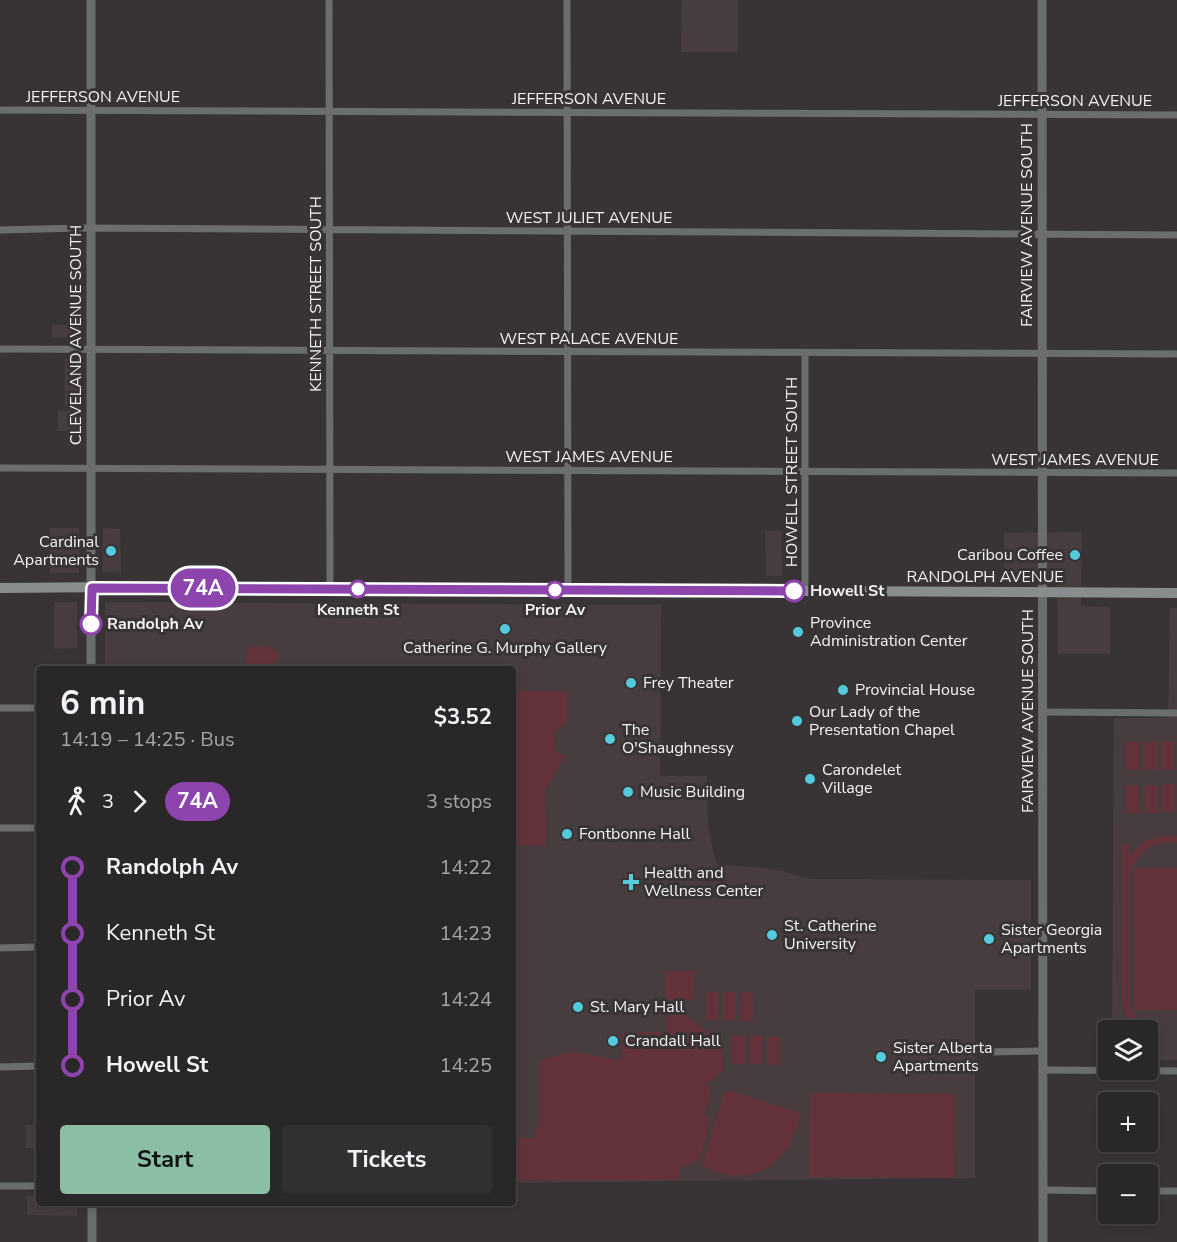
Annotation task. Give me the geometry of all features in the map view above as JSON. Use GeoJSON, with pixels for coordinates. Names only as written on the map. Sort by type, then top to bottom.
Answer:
{"type":"FeatureCollection","features":[{"type":"Feature","properties":{"kind":"main road","name":"RANDOLPH AVENUE"},"geometry":{"type":"LineString","coordinates":[[0,588],[1177,593]]}},
{"type":"Feature","properties":{"kind":"street","name":"CLEVELAND AVENUE SOUTH"},"geometry":{"type":"LineString","coordinates":[[91,0],[91,666]]}},
{"type":"Feature","properties":{"kind":"street","name":"KENNETH STREET SOUTH"},"geometry":{"type":"LineString","coordinates":[[329,0],[330,588]]}},
{"type":"Feature","properties":{"kind":"street"},"geometry":{"type":"LineString","coordinates":[[567,0],[568,590]]}},
{"type":"Feature","properties":{"kind":"street","name":"FAIRVIEW AVENUE SOUTH"},"geometry":{"type":"LineString","coordinates":[[1042,0],[1042,1242]]}},
{"type":"Feature","properties":{"kind":"street","name":"JEFFERSON AVENUE"},"geometry":{"type":"LineString","coordinates":[[0,110],[1177,116]]}},
{"type":"Feature","properties":{"kind":"street","name":"WEST JULIET AVENUE"},"geometry":{"type":"LineString","coordinates":[[0,230],[91,228],[1177,235]]}},
{"type":"Feature","properties":{"kind":"street","name":"WEST PALACE AVENUE"},"geometry":{"type":"LineString","coordinates":[[0,349],[1177,354]]}},
{"type":"Feature","properties":{"kind":"street","name":"HOWELL STREET SOUTH"},"geometry":{"type":"LineString","coordinates":[[805,353],[805,591]]}},
{"type":"Feature","properties":{"kind":"street","name":"WEST JAMES AVENUE"},"geometry":{"type":"LineString","coordinates":[[0,468],[1177,473]]}},
{"type":"Feature","properties":{"kind":"street"},"geometry":{"type":"LineString","coordinates":[[0,708],[36,708]]}},
{"type":"Feature","properties":{"kind":"street"},"geometry":{"type":"LineString","coordinates":[[1043,712],[1177,713]]}},
{"type":"Feature","properties":{"kind":"street"},"geometry":{"type":"LineString","coordinates":[[0,828],[36,828]]}},
{"type":"Feature","properties":{"kind":"street"},"geometry":{"type":"LineString","coordinates":[[0,948],[36,947]]}},
{"type":"Feature","properties":{"kind":"street"},"geometry":{"type":"LineString","coordinates":[[983,1052],[1042,1051]]}},
{"type":"Feature","properties":{"kind":"street"},"geometry":{"type":"LineString","coordinates":[[0,1067],[36,1066]]}},
{"type":"Feature","properties":{"kind":"street"},"geometry":{"type":"LineString","coordinates":[[1042,1070],[1177,1071]]}},
{"type":"Feature","properties":{"kind":"street"},"geometry":{"type":"LineString","coordinates":[[0,1186],[36,1186]]}},
{"type":"Feature","properties":{"kind":"street"},"geometry":{"type":"LineString","coordinates":[[1043,1190],[1098,1191]]}},
{"type":"Feature","properties":{"kind":"street"},"geometry":{"type":"LineString","coordinates":[[1158,1191],[1177,1191]]}},
{"type":"Feature","properties":{"kind":"street"},"geometry":{"type":"LineString","coordinates":[[92,1206],[92,1242]]}},
{"type":"Feature","properties":{"kind":"shaded area"},"geometry":{"type":"Polygon","coordinates":[[[682,0],[738,0],[738,52],[681,52],[682,0]]]}},
{"type":"Feature","properties":{"kind":"shaded area"},"geometry":{"type":"Polygon","coordinates":[[[52,325],[79,325],[79,337],[52,338],[52,325]]]}},
{"type":"Feature","properties":{"kind":"shaded area"},"geometry":{"type":"Polygon","coordinates":[[[65,359],[79,359],[79,406],[65,406],[65,359]]]}},
{"type":"Feature","properties":{"kind":"shaded area"},"geometry":{"type":"Polygon","coordinates":[[[58,411],[79,411],[79,431],[58,431],[58,411]]]}},
{"type":"Feature","properties":{"kind":"shaded area"},"geometry":{"type":"Polygon","coordinates":[[[50,528],[79,528],[79,573],[50,573],[50,528]]]}},
{"type":"Feature","properties":{"kind":"shaded area","name":"Cardinal Apartments"},"geometry":{"type":"Polygon","coordinates":[[[103,528],[120,529],[121,573],[102,572],[103,528]]]}},
{"type":"Feature","properties":{"kind":"shaded area"},"geometry":{"type":"Polygon","coordinates":[[[781,530],[782,576],[766,576],[765,531],[781,530]]]}},
{"type":"Feature","properties":{"kind":"shaded area"},"geometry":{"type":"Polygon","coordinates":[[[1082,532],[1081,606],[1110,607],[1110,654],[1058,654],[1058,607],[1055,578],[1004,577],[1004,533],[1082,532]]]}},
{"type":"Feature","properties":{"kind":"shaded area"},"geometry":{"type":"Polygon","coordinates":[[[54,602],[77,602],[77,648],[54,649],[54,602]]]}},
{"type":"Feature","properties":{"kind":"shaded area","name":"St. Catherine University"},"geometry":{"type":"Polygon","coordinates":[[[105,602],[661,605],[660,776],[707,776],[708,825],[716,864],[774,869],[810,879],[1031,880],[1031,990],[975,990],[975,1178],[516,1183],[516,666],[105,666],[105,602]]]}},
{"type":"Feature","properties":{"kind":"shaded area"},"geometry":{"type":"Polygon","coordinates":[[[1170,608],[1177,608],[1177,1060],[1158,1060],[1158,1020],[1112,1020],[1114,718],[1168,718],[1170,608]]]}},
{"type":"Feature","properties":{"kind":"shaded area"},"geometry":{"type":"Polygon","coordinates":[[[270,647],[278,652],[279,660],[273,661],[272,666],[245,666],[248,648],[270,647]]]}},
{"type":"Feature","properties":{"kind":"shaded area"},"geometry":{"type":"Polygon","coordinates":[[[516,691],[567,691],[567,722],[555,732],[555,751],[565,756],[547,787],[545,795],[546,846],[516,845],[516,691]]]}},
{"type":"Feature","properties":{"kind":"shaded area"},"geometry":{"type":"Polygon","coordinates":[[[1161,741],[1174,741],[1174,769],[1161,769],[1161,741]]]}},
{"type":"Feature","properties":{"kind":"shaded area"},"geometry":{"type":"Polygon","coordinates":[[[1125,742],[1139,742],[1139,770],[1126,770],[1125,742]]]}},
{"type":"Feature","properties":{"kind":"shaded area"},"geometry":{"type":"Polygon","coordinates":[[[1144,742],[1157,742],[1157,770],[1144,770],[1144,742]]]}},
{"type":"Feature","properties":{"kind":"shaded area"},"geometry":{"type":"Polygon","coordinates":[[[1162,784],[1175,784],[1175,812],[1162,812],[1162,784]]]}},
{"type":"Feature","properties":{"kind":"shaded area"},"geometry":{"type":"Polygon","coordinates":[[[1126,785],[1139,785],[1140,813],[1126,813],[1126,785]]]}},
{"type":"Feature","properties":{"kind":"shaded area"},"geometry":{"type":"Polygon","coordinates":[[[1145,785],[1158,785],[1158,813],[1145,813],[1145,785]]]}},
{"type":"Feature","properties":{"kind":"shaded area"},"geometry":{"type":"Polygon","coordinates":[[[1161,836],[1177,836],[1177,843],[1161,844],[1147,849],[1137,860],[1130,875],[1129,998],[1138,1020],[1128,1020],[1122,998],[1122,844],[1129,844],[1130,854],[1145,841],[1161,836]]]}},
{"type":"Feature","properties":{"kind":"shaded area"},"geometry":{"type":"Polygon","coordinates":[[[1134,868],[1177,868],[1177,1010],[1134,1010],[1134,868]]]}},
{"type":"Feature","properties":{"kind":"shaded area"},"geometry":{"type":"Polygon","coordinates":[[[665,971],[694,971],[693,1000],[665,1000],[665,971]]]}},
{"type":"Feature","properties":{"kind":"shaded area"},"geometry":{"type":"Polygon","coordinates":[[[706,992],[719,992],[718,1020],[706,1020],[706,992]]]}},
{"type":"Feature","properties":{"kind":"shaded area"},"geometry":{"type":"Polygon","coordinates":[[[723,992],[736,992],[736,1020],[723,1020],[723,992]]]}},
{"type":"Feature","properties":{"kind":"shaded area"},"geometry":{"type":"Polygon","coordinates":[[[741,992],[753,993],[753,1021],[740,1021],[741,992]]]}},
{"type":"Feature","properties":{"kind":"shaded area"},"geometry":{"type":"Polygon","coordinates":[[[668,1002],[722,1043],[723,1072],[706,1083],[711,1093],[704,1116],[711,1118],[700,1160],[680,1168],[679,1180],[516,1180],[516,1138],[532,1138],[540,1122],[540,1061],[561,1054],[575,1053],[621,1060],[622,1033],[667,1032],[668,1002]]]}},
{"type":"Feature","properties":{"kind":"shaded area"},"geometry":{"type":"Polygon","coordinates":[[[732,1036],[745,1036],[745,1064],[732,1064],[732,1036]]]}},
{"type":"Feature","properties":{"kind":"shaded area"},"geometry":{"type":"Polygon","coordinates":[[[750,1036],[763,1036],[762,1064],[750,1064],[750,1036]]]}},
{"type":"Feature","properties":{"kind":"shaded area"},"geometry":{"type":"Polygon","coordinates":[[[767,1037],[780,1037],[780,1065],[767,1065],[767,1037]]]}},
{"type":"Feature","properties":{"kind":"shaded area"},"geometry":{"type":"Polygon","coordinates":[[[730,1091],[801,1113],[792,1140],[785,1152],[766,1169],[753,1174],[740,1176],[724,1174],[702,1166],[723,1095],[730,1091]]]}},
{"type":"Feature","properties":{"kind":"shaded area"},"geometry":{"type":"Polygon","coordinates":[[[810,1093],[956,1094],[955,1178],[809,1177],[810,1093]]]}},
{"type":"Feature","properties":{"kind":"shaded area"},"geometry":{"type":"Polygon","coordinates":[[[26,1125],[36,1125],[36,1148],[26,1148],[26,1125]]]}},
{"type":"Feature","properties":{"kind":"shaded area"},"geometry":{"type":"Polygon","coordinates":[[[27,1196],[36,1196],[36,1206],[77,1206],[77,1216],[27,1215],[27,1196]]]}},
{"type":"Feature","properties":{"kind":"bus line","name":"74A"},"geometry":{"type":"LineString","coordinates":[[91,624],[92,588],[113,587],[794,591]]}},
{"type":"Feature","properties":{"kind":"place","name":"Cardinal Apartments"},"geometry":{"type":"Point","coordinates":[111,551]}},
{"type":"Feature","properties":{"kind":"place","name":"Caribou Coffee"},"geometry":{"type":"Point","coordinates":[1075,555]}},
{"type":"Feature","properties":{"kind":"place","name":"Kenneth St"},"geometry":{"type":"Point","coordinates":[358,589]}},
{"type":"Feature","properties":{"kind":"place","name":"Prior Av"},"geometry":{"type":"Point","coordinates":[555,590]}},
{"type":"Feature","properties":{"kind":"place","name":"Howell St"},"geometry":{"type":"Point","coordinates":[794,591]}},
{"type":"Feature","properties":{"kind":"place","name":"Randolph Av"},"geometry":{"type":"Point","coordinates":[91,624]}},
{"type":"Feature","properties":{"kind":"place","name":"Catherine G. Murphy Gallery"},"geometry":{"type":"Point","coordinates":[505,629]}},
{"type":"Feature","properties":{"kind":"place","name":"Province Administration Center"},"geometry":{"type":"Point","coordinates":[798,632]}},
{"type":"Feature","properties":{"kind":"place","name":"Frey Theater"},"geometry":{"type":"Point","coordinates":[631,683]}},
{"type":"Feature","properties":{"kind":"place","name":"Provincial House"},"geometry":{"type":"Point","coordinates":[843,690]}},
{"type":"Feature","properties":{"kind":"place","name":"Our Lady of the Presentation Chapel"},"geometry":{"type":"Point","coordinates":[797,721]}},
{"type":"Feature","properties":{"kind":"place","name":"The O'Shaughnessy"},"geometry":{"type":"Point","coordinates":[610,739]}},
{"type":"Feature","properties":{"kind":"place","name":"Carondelet Village"},"geometry":{"type":"Point","coordinates":[810,779]}},
{"type":"Feature","properties":{"kind":"place","name":"Music Building"},"geometry":{"type":"Point","coordinates":[628,792]}},
{"type":"Feature","properties":{"kind":"place","name":"Fontbonne Hall"},"geometry":{"type":"Point","coordinates":[567,834]}},
{"type":"Feature","properties":{"kind":"place","name":"Health and Wellness Center"},"geometry":{"type":"Point","coordinates":[631,882]}},
{"type":"Feature","properties":{"kind":"place","name":"St. Catherine University"},"geometry":{"type":"Point","coordinates":[772,935]}},
{"type":"Feature","properties":{"kind":"place","name":"Sister Georgia Apartments"},"geometry":{"type":"Point","coordinates":[989,939]}},
{"type":"Feature","properties":{"kind":"place","name":"St. Mary Hall"},"geometry":{"type":"Point","coordinates":[578,1007]}},
{"type":"Feature","properties":{"kind":"place","name":"Crandall Hall"},"geometry":{"type":"Point","coordinates":[613,1041]}},
{"type":"Feature","properties":{"kind":"place","name":"Sister Alberta Apartments"},"geometry":{"type":"Point","coordinates":[881,1057]}}]}
